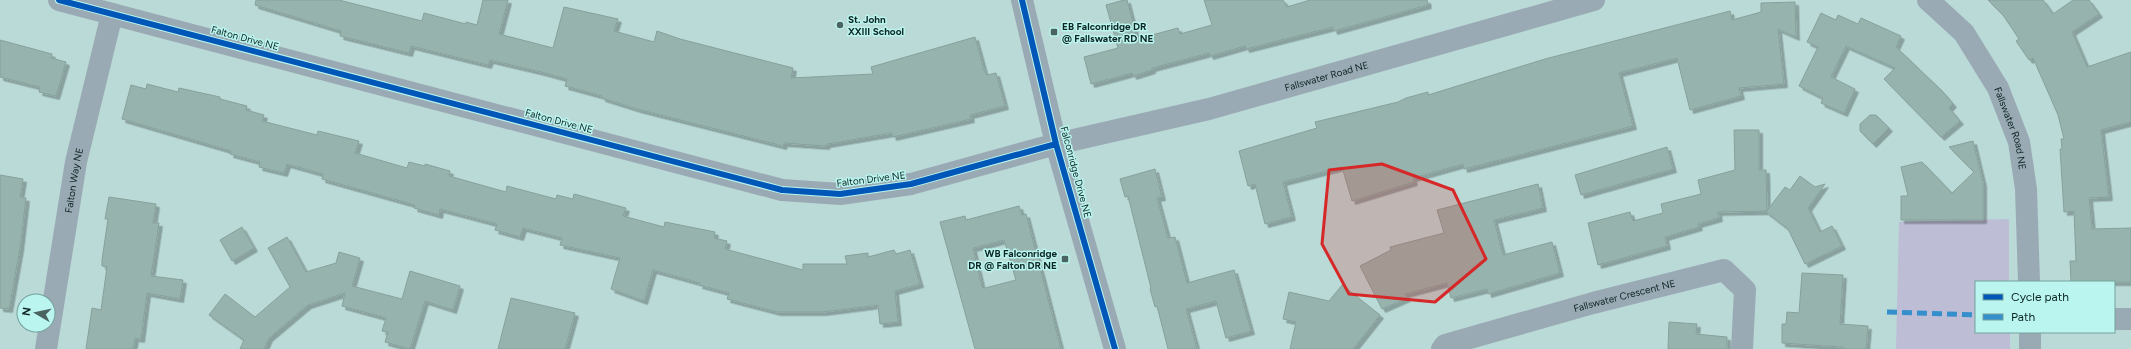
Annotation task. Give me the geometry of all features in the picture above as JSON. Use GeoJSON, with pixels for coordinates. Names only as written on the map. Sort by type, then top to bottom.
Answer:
{"type":"FeatureCollection","features":[{"type":"Feature","properties":{"kind":"street","name":"Falton Drive NE"},"geometry":{"type":"LineString","coordinates":[[59,0],[782,190],[840,194],[911,184],[1056,144]]}},
{"type":"Feature","properties":{"kind":"street","name":"Falconridge Drive NE"},"geometry":{"type":"LineString","coordinates":[[1022,0],[1056,144],[1115,349]]}},
{"type":"Feature","properties":{"kind":"street","name":"Fallswater Road NE"},"geometry":{"type":"LineString","coordinates":[[1056,144],[1209,109],[1594,0]]}},
{"type":"Feature","properties":{"kind":"street","name":"Fallswater Road NE"},"geometry":{"type":"LineString","coordinates":[[1928,0],[1964,33],[1998,88],[2019,142],[2026,190],[2029,281]]}},
{"type":"Feature","properties":{"kind":"street","name":"Falton Way NE"},"geometry":{"type":"LineString","coordinates":[[46,349],[76,162],[112,14]]}},
{"type":"Feature","properties":{"kind":"street","name":"Fallswater Crescent NE"},"geometry":{"type":"LineString","coordinates":[[1442,349],[1445,345],[1475,336],[1593,303],[1724,270],[1745,290],[1742,349]]}},
{"type":"Feature","properties":{"kind":"street"},"geometry":{"type":"LineString","coordinates":[[2115,319],[2131,320]]}},
{"type":"Feature","properties":{"kind":"street"},"geometry":{"type":"LineString","coordinates":[[2030,333],[2030,349]]}},
{"type":"Feature","properties":{"kind":"highlighted area"},"geometry":{"type":"Polygon","coordinates":[[[1382,164],[1453,190],[1486,259],[1435,302],[1349,294],[1322,244],[1329,170],[1382,164]]]}},
{"type":"Feature","properties":{"kind":"shaded area"},"geometry":{"type":"Polygon","coordinates":[[[2009,219],[2009,281],[1975,281],[1975,333],[2010,333],[2010,349],[1896,349],[1899,222],[2009,219]]]}},
{"type":"Feature","properties":{"kind":"building"},"geometry":{"type":"Polygon","coordinates":[[[256,0],[339,0],[422,21],[424,13],[466,24],[466,22],[477,25],[483,0],[508,0],[499,34],[553,48],[564,7],[618,19],[614,31],[654,42],[657,31],[680,39],[793,68],[791,78],[873,74],[871,67],[975,37],[984,70],[987,75],[996,73],[1005,106],[970,115],[971,119],[893,137],[892,133],[827,144],[826,146],[784,143],[783,146],[637,109],[602,98],[602,96],[565,86],[567,79],[541,72],[490,60],[488,65],[411,46],[409,53],[340,36],[341,31],[255,5],[256,0]]]}},
{"type":"Feature","properties":{"kind":"building"},"geometry":{"type":"Polygon","coordinates":[[[1127,0],[1137,39],[1178,28],[1180,34],[1212,25],[1204,0],[1283,0],[1287,7],[1310,0],[1427,0],[1428,5],[1334,31],[1333,27],[1246,49],[1245,46],[1210,56],[1209,53],[1152,68],[1152,70],[1133,76],[1132,73],[1091,84],[1084,57],[1118,48],[1106,5],[1127,0]]]}},
{"type":"Feature","properties":{"kind":"building"},"geometry":{"type":"Polygon","coordinates":[[[1988,0],[2043,0],[2053,14],[2073,0],[2089,0],[2099,14],[2072,32],[2087,67],[2131,52],[2131,122],[2101,130],[2109,197],[2089,198],[2092,229],[2131,228],[2131,282],[2071,281],[2070,261],[2076,261],[2074,211],[2064,212],[2060,149],[2062,149],[2061,139],[2064,139],[2058,115],[2033,58],[2029,60],[2016,41],[2019,39],[2003,15],[1988,0]]]}},
{"type":"Feature","properties":{"kind":"building"},"geometry":{"type":"Polygon","coordinates":[[[1795,2],[1796,37],[1778,29],[1784,84],[1739,88],[1741,96],[1690,110],[1677,58],[1619,73],[1633,126],[1464,169],[1463,164],[1413,178],[1414,182],[1352,201],[1342,167],[1283,182],[1292,217],[1265,224],[1255,184],[1248,186],[1239,151],[1317,128],[1315,122],[1398,102],[1406,98],[1428,92],[1428,95],[1545,59],[1730,11],[1732,20],[1761,12],[1761,3],[1795,2]]]}},
{"type":"Feature","properties":{"kind":"building"},"geometry":{"type":"Polygon","coordinates":[[[1821,13],[1836,20],[1838,15],[1858,24],[1861,18],[1901,36],[1896,47],[1942,91],[1953,104],[1949,108],[1960,121],[1941,137],[1884,79],[1895,68],[1846,46],[1831,77],[1855,89],[1844,113],[1821,103],[1823,98],[1799,86],[1818,47],[1807,42],[1821,13]]]}},
{"type":"Feature","properties":{"kind":"building"},"geometry":{"type":"Polygon","coordinates":[[[0,40],[52,54],[51,58],[66,62],[56,96],[39,92],[40,87],[0,77],[0,40]]]}},
{"type":"Feature","properties":{"kind":"building"},"geometry":{"type":"Polygon","coordinates":[[[147,84],[178,92],[179,88],[220,97],[220,99],[247,106],[246,110],[264,115],[262,121],[317,135],[318,131],[359,141],[355,153],[407,168],[409,162],[425,166],[425,164],[450,171],[449,176],[506,192],[507,186],[556,199],[557,195],[573,199],[574,194],[626,208],[623,216],[664,227],[665,222],[715,232],[714,238],[727,241],[725,249],[803,270],[803,264],[847,264],[845,256],[868,253],[868,257],[894,250],[896,254],[910,250],[920,284],[895,291],[898,322],[880,324],[878,305],[823,312],[777,312],[727,299],[729,293],[653,270],[644,301],[611,289],[620,258],[560,245],[562,238],[523,228],[520,237],[495,230],[497,224],[440,209],[439,215],[414,208],[415,205],[322,179],[323,174],[287,164],[284,173],[259,167],[260,162],[230,154],[231,151],[122,119],[131,85],[146,89],[147,84]]]}},
{"type":"Feature","properties":{"kind":"building"},"geometry":{"type":"Polygon","coordinates":[[[1870,115],[1876,115],[1889,128],[1873,144],[1860,131],[1860,124],[1870,115]]]}},
{"type":"Feature","properties":{"kind":"building"},"geometry":{"type":"Polygon","coordinates":[[[1734,130],[1759,130],[1759,170],[1766,170],[1767,211],[1718,212],[1719,218],[1698,224],[1699,227],[1665,237],[1667,246],[1598,265],[1588,223],[1630,212],[1633,221],[1663,213],[1661,204],[1701,194],[1698,180],[1735,170],[1734,130]]]}},
{"type":"Feature","properties":{"kind":"building"},"geometry":{"type":"Polygon","coordinates":[[[1973,141],[1983,183],[1983,220],[1901,220],[1901,196],[1908,196],[1901,167],[1922,162],[1952,193],[1974,172],[1949,147],[1973,141]]]}},
{"type":"Feature","properties":{"kind":"building"},"geometry":{"type":"Polygon","coordinates":[[[1667,147],[1673,169],[1581,195],[1575,175],[1667,147]]]}},
{"type":"Feature","properties":{"kind":"building"},"geometry":{"type":"Polygon","coordinates":[[[1155,169],[1162,197],[1157,198],[1168,238],[1175,237],[1187,283],[1234,270],[1251,331],[1226,338],[1216,301],[1186,309],[1197,349],[1168,349],[1157,306],[1155,307],[1150,289],[1151,288],[1128,196],[1125,197],[1120,179],[1155,169]]]}},
{"type":"Feature","properties":{"kind":"building"},"geometry":{"type":"Polygon","coordinates":[[[0,175],[23,179],[20,197],[26,198],[20,248],[9,309],[0,308],[0,175]]]}},
{"type":"Feature","properties":{"kind":"building"},"geometry":{"type":"Polygon","coordinates":[[[1800,176],[1815,187],[1825,184],[1808,208],[1820,232],[1832,226],[1842,246],[1805,264],[1788,229],[1766,212],[1785,187],[1790,190],[1800,176]]]}},
{"type":"Feature","properties":{"kind":"building"},"geometry":{"type":"Polygon","coordinates":[[[1538,184],[1543,208],[1494,220],[1503,255],[1552,242],[1560,273],[1488,294],[1487,289],[1451,298],[1447,283],[1405,294],[1407,298],[1382,309],[1360,266],[1391,250],[1390,247],[1444,233],[1437,210],[1538,184]]]}},
{"type":"Feature","properties":{"kind":"building"},"geometry":{"type":"Polygon","coordinates":[[[109,197],[156,204],[153,223],[159,223],[151,276],[183,280],[180,299],[147,293],[141,339],[135,338],[133,349],[86,349],[92,308],[101,310],[107,267],[102,266],[102,260],[108,219],[105,219],[109,197]]]}},
{"type":"Feature","properties":{"kind":"building"},"geometry":{"type":"Polygon","coordinates":[[[1019,206],[1022,215],[1026,214],[1061,349],[975,349],[940,222],[965,216],[966,220],[1019,206]],[[1004,240],[973,248],[982,287],[985,288],[1016,280],[1004,240]]]}},
{"type":"Feature","properties":{"kind":"building"},"geometry":{"type":"Polygon","coordinates":[[[242,227],[254,248],[232,261],[220,240],[242,227]]]}},
{"type":"Feature","properties":{"kind":"building"},"geometry":{"type":"Polygon","coordinates":[[[287,237],[306,272],[336,263],[339,252],[360,258],[352,286],[402,299],[410,271],[460,286],[453,310],[425,301],[410,349],[385,342],[388,332],[382,331],[386,318],[342,306],[345,293],[308,305],[269,338],[264,349],[240,349],[244,340],[209,315],[225,294],[255,317],[290,287],[268,248],[287,237]]]}},
{"type":"Feature","properties":{"kind":"building"},"geometry":{"type":"Polygon","coordinates":[[[1802,273],[1843,275],[1840,324],[1868,326],[1866,349],[1843,349],[1843,347],[1782,343],[1782,324],[1786,324],[1787,312],[1799,313],[1802,273]]]}},
{"type":"Feature","properties":{"kind":"building"},"geometry":{"type":"Polygon","coordinates":[[[1342,285],[1380,315],[1353,349],[1290,349],[1296,322],[1283,319],[1289,292],[1329,301],[1342,285]]]}},
{"type":"Feature","properties":{"kind":"building"},"geometry":{"type":"Polygon","coordinates":[[[511,298],[575,313],[565,349],[498,349],[511,298]]]}},
{"type":"Feature","properties":{"kind":"building"},"geometry":{"type":"Polygon","coordinates":[[[1669,322],[1697,324],[1696,334],[1727,337],[1727,349],[1668,349],[1669,322]]]}},
{"type":"Feature","properties":{"kind":"marked path"},"geometry":{"type":"LineString","coordinates":[[1887,312],[1975,315]]}},
{"type":"Feature","properties":{"kind":"cycle path"},"geometry":{"type":"LineString","coordinates":[[59,0],[782,190],[840,194],[911,184],[1056,144]]}},
{"type":"Feature","properties":{"kind":"cycle path"},"geometry":{"type":"LineString","coordinates":[[1022,0],[1056,144],[1115,349]]}},
{"type":"Feature","properties":{"kind":"place","name":"St. John XXIII School"},"geometry":{"type":"Point","coordinates":[840,25]}},
{"type":"Feature","properties":{"kind":"place","name":"EB Falconridge DR @ Fallswater RD NE"},"geometry":{"type":"Point","coordinates":[1054,32]}},
{"type":"Feature","properties":{"kind":"place","name":"WB Falconridge DR @ Falton DR NE"},"geometry":{"type":"Point","coordinates":[1065,259]}}]}
